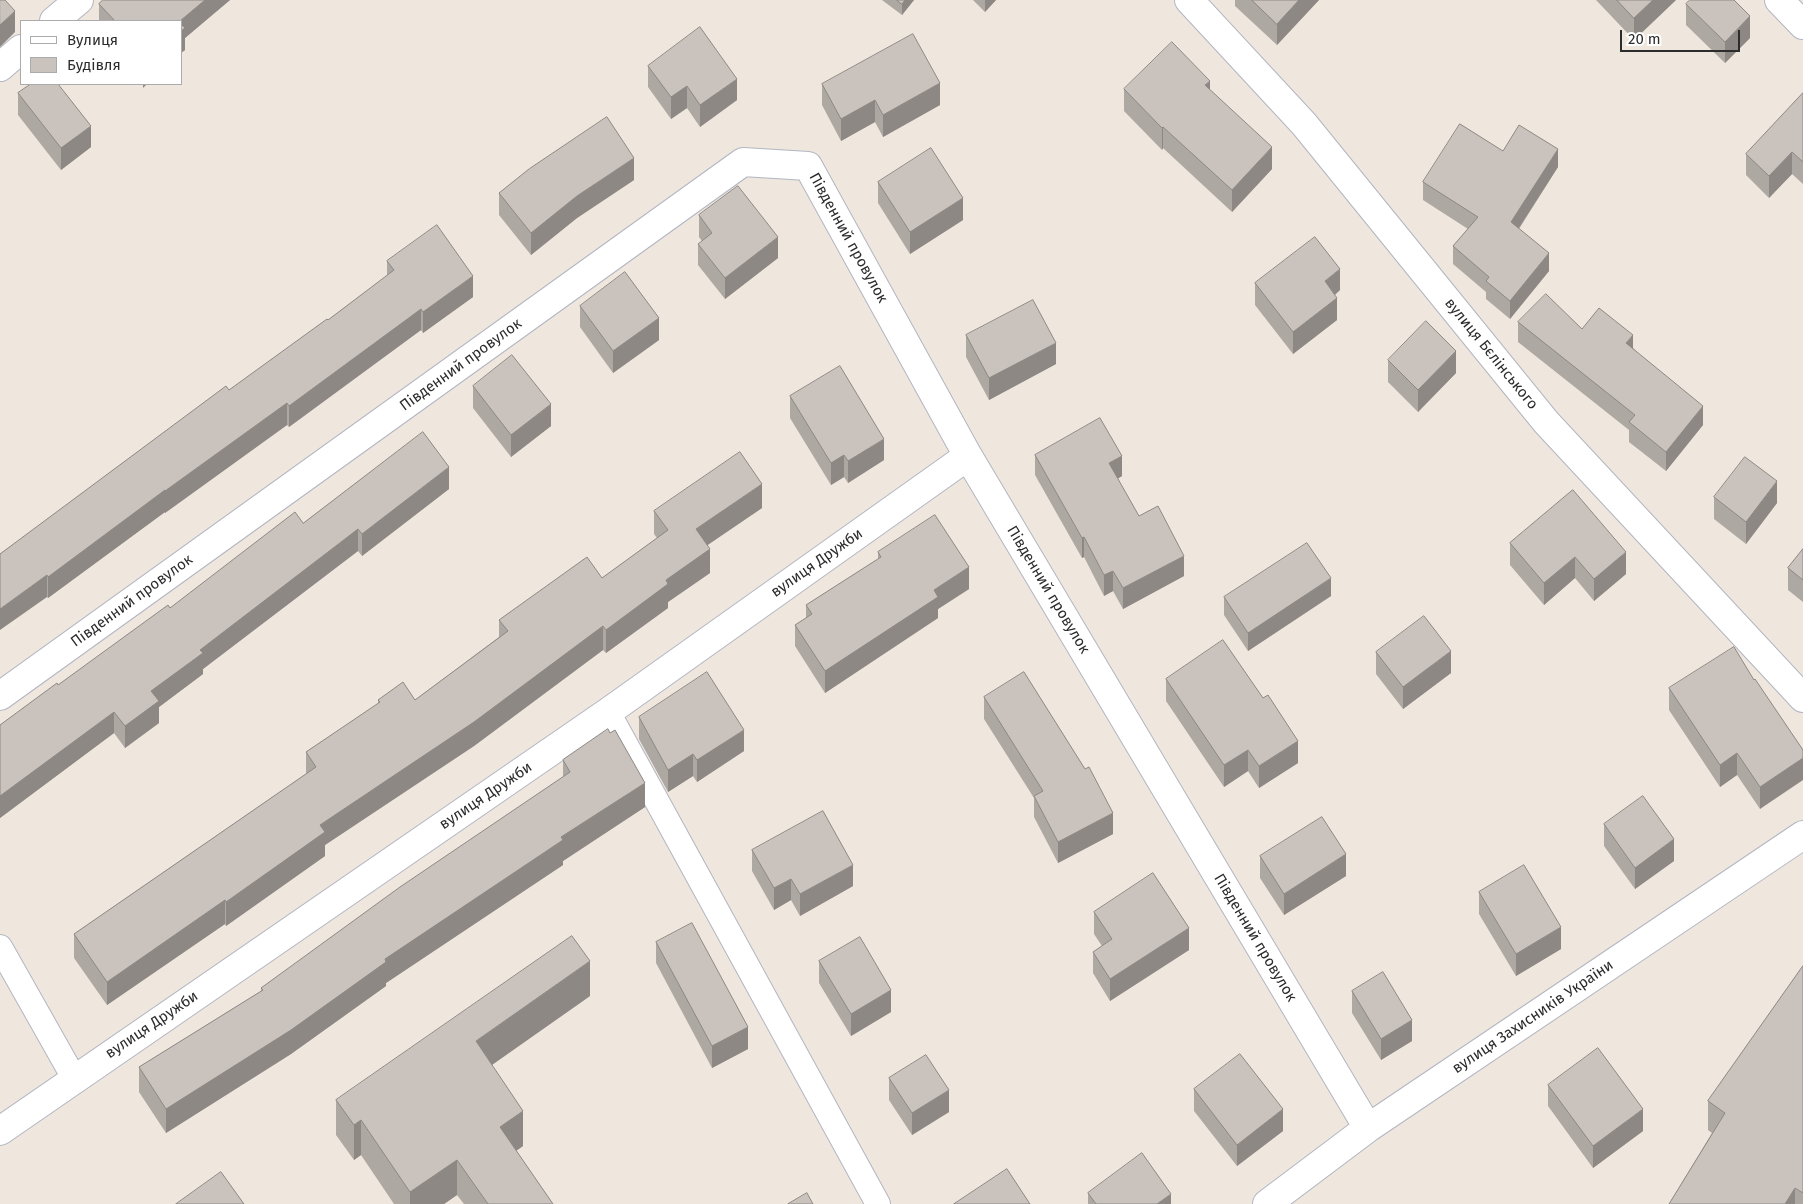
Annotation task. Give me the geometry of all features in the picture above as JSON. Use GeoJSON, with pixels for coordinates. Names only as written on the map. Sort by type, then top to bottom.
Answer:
{"type":"FeatureCollection","features":[{"type":"Feature","properties":{"kind":"street"},"geometry":{"type":"LineString","coordinates":[[55,20],[79,0]]}},
{"type":"Feature","properties":{"kind":"street","name":"вулиця Бєлінського"},"geometry":{"type":"LineString","coordinates":[[1189,0],[1304,124],[1546,422],[1803,698]]}},
{"type":"Feature","properties":{"kind":"street"},"geometry":{"type":"LineString","coordinates":[[1779,0],[1803,25]]}},
{"type":"Feature","properties":{"kind":"street"},"geometry":{"type":"LineString","coordinates":[[0,67],[20,50]]}},
{"type":"Feature","properties":{"kind":"street","name":"Південний провулок"},"geometry":{"type":"LineString","coordinates":[[0,696],[743,162],[808,166],[968,456],[1368,1128]]}},
{"type":"Feature","properties":{"kind":"street","name":"вулиця Дружби"},"geometry":{"type":"LineString","coordinates":[[0,1131],[74,1078],[608,712],[968,456]]}},
{"type":"Feature","properties":{"kind":"street","name":"вулиця Захисників України"},"geometry":{"type":"LineString","coordinates":[[1267,1204],[1368,1128],[1803,835]]}},
{"type":"Feature","properties":{"kind":"lane"},"geometry":{"type":"LineString","coordinates":[[608,712],[878,1204]]}},
{"type":"Feature","properties":{"kind":"lane"},"geometry":{"type":"LineString","coordinates":[[0,947],[74,1078]]}},
{"type":"Feature","properties":{"kind":"building"},"geometry":{"type":"Polygon","coordinates":[[[0,0],[5,0],[15,11],[0,25],[0,0]]]}},
{"type":"Feature","properties":{"kind":"building"},"geometry":{"type":"Polygon","coordinates":[[[103,0],[205,0],[181,20],[114,20],[99,4],[103,0]]]}},
{"type":"Feature","properties":{"kind":"building"},"geometry":{"type":"Polygon","coordinates":[[[897,0],[905,0],[902,4],[897,0]]]}},
{"type":"Feature","properties":{"kind":"building"},"geometry":{"type":"Polygon","coordinates":[[[1252,0],[1299,0],[1277,24],[1252,0]]]}},
{"type":"Feature","properties":{"kind":"building"},"geometry":{"type":"Polygon","coordinates":[[[1617,0],[1653,0],[1634,18],[1617,0]]]}},
{"type":"Feature","properties":{"kind":"building"},"geometry":{"type":"Polygon","coordinates":[[[1690,0],[1734,0],[1750,16],[1725,42],[1686,4],[1690,0]]]}},
{"type":"Feature","properties":{"kind":"building"},"geometry":{"type":"Polygon","coordinates":[[[700,27],[737,79],[700,105],[687,86],[671,97],[648,66],[700,27]]]}},
{"type":"Feature","properties":{"kind":"building"},"geometry":{"type":"Polygon","coordinates":[[[913,34],[940,83],[883,115],[875,100],[841,119],[822,84],[913,34]]]}},
{"type":"Feature","properties":{"kind":"building"},"geometry":{"type":"Polygon","coordinates":[[[1172,42],[1210,81],[1205,85],[1272,147],[1232,190],[1162,128],[1124,89],[1172,42]]]}},
{"type":"Feature","properties":{"kind":"building"},"geometry":{"type":"Polygon","coordinates":[[[30,85],[59,85],[91,126],[61,148],[18,93],[30,85]]]}},
{"type":"Feature","properties":{"kind":"building"},"geometry":{"type":"Polygon","coordinates":[[[1803,93],[1803,162],[1792,152],[1769,176],[1746,154],[1803,93]]]}},
{"type":"Feature","properties":{"kind":"building"},"geometry":{"type":"Polygon","coordinates":[[[607,117],[634,158],[577,196],[531,233],[499,193],[529,169],[607,117]]]}},
{"type":"Feature","properties":{"kind":"building"},"geometry":{"type":"Polygon","coordinates":[[[1460,124],[1503,151],[1519,125],[1558,149],[1511,222],[1549,253],[1510,301],[1486,281],[1489,277],[1453,246],[1478,217],[1423,182],[1460,124]]]}},
{"type":"Feature","properties":{"kind":"building"},"geometry":{"type":"Polygon","coordinates":[[[931,148],[963,198],[910,232],[878,182],[931,148]]]}},
{"type":"Feature","properties":{"kind":"building"},"geometry":{"type":"Polygon","coordinates":[[[738,186],[778,237],[725,278],[698,244],[712,233],[699,215],[738,186]]]}},
{"type":"Feature","properties":{"kind":"building"},"geometry":{"type":"Polygon","coordinates":[[[437,225],[473,276],[423,312],[421,309],[289,406],[287,403],[48,577],[47,575],[0,609],[0,554],[226,386],[229,390],[328,320],[394,270],[387,261],[437,225]]]}},
{"type":"Feature","properties":{"kind":"building"},"geometry":{"type":"Polygon","coordinates":[[[1315,237],[1340,269],[1325,281],[1337,298],[1293,332],[1255,283],[1315,237]]]}},
{"type":"Feature","properties":{"kind":"building"},"geometry":{"type":"Polygon","coordinates":[[[625,272],[659,318],[613,351],[580,306],[625,272]]]}},
{"type":"Feature","properties":{"kind":"building"},"geometry":{"type":"Polygon","coordinates":[[[1546,294],[1582,329],[1599,308],[1633,335],[1626,343],[1703,406],[1666,452],[1629,422],[1635,415],[1518,322],[1546,294]]]}},
{"type":"Feature","properties":{"kind":"building"},"geometry":{"type":"Polygon","coordinates":[[[1033,300],[1056,343],[989,378],[966,335],[1033,300]]]}},
{"type":"Feature","properties":{"kind":"building"},"geometry":{"type":"Polygon","coordinates":[[[1426,321],[1456,351],[1418,390],[1388,360],[1426,321]]]}},
{"type":"Feature","properties":{"kind":"building"},"geometry":{"type":"Polygon","coordinates":[[[512,355],[551,404],[511,435],[473,386],[512,355]]]}},
{"type":"Feature","properties":{"kind":"building"},"geometry":{"type":"Polygon","coordinates":[[[840,366],[884,439],[848,461],[844,455],[831,463],[790,396],[840,366]]]}},
{"type":"Feature","properties":{"kind":"building"},"geometry":{"type":"Polygon","coordinates":[[[1100,418],[1122,456],[1109,463],[1139,516],[1158,506],[1184,556],[1123,588],[1113,571],[1104,575],[1084,537],[1082,538],[1035,455],[1100,418]]]}},
{"type":"Feature","properties":{"kind":"building"},"geometry":{"type":"Polygon","coordinates":[[[423,432],[449,467],[362,534],[358,529],[200,650],[203,653],[151,691],[159,701],[125,726],[114,712],[0,796],[0,725],[168,605],[170,608],[295,512],[303,523],[423,432]]]}},
{"type":"Feature","properties":{"kind":"building"},"geometry":{"type":"Polygon","coordinates":[[[740,452],[762,484],[696,529],[710,549],[666,580],[668,584],[606,630],[603,626],[474,722],[320,825],[325,832],[226,902],[225,900],[107,982],[74,934],[316,767],[306,752],[380,702],[378,700],[403,682],[415,700],[508,631],[499,620],[587,557],[602,578],[668,530],[654,511],[740,452]]]}},
{"type":"Feature","properties":{"kind":"building"},"geometry":{"type":"Polygon","coordinates":[[[1745,457],[1777,481],[1746,522],[1714,497],[1745,457]]]}},
{"type":"Feature","properties":{"kind":"building"},"geometry":{"type":"Polygon","coordinates":[[[1573,490],[1626,552],[1594,579],[1575,557],[1544,583],[1510,543],[1573,490]]]}},
{"type":"Feature","properties":{"kind":"building"},"geometry":{"type":"Polygon","coordinates":[[[935,515],[969,567],[934,590],[938,597],[825,671],[795,625],[812,614],[806,605],[881,557],[878,552],[935,515]]]}},
{"type":"Feature","properties":{"kind":"building"},"geometry":{"type":"Polygon","coordinates":[[[1307,543],[1331,578],[1248,633],[1224,597],[1307,543]]]}},
{"type":"Feature","properties":{"kind":"building"},"geometry":{"type":"Polygon","coordinates":[[[1803,549],[1803,580],[1788,568],[1803,549]]]}},
{"type":"Feature","properties":{"kind":"building"},"geometry":{"type":"Polygon","coordinates":[[[1424,616],[1451,651],[1403,687],[1376,652],[1424,616]]]}},
{"type":"Feature","properties":{"kind":"building"},"geometry":{"type":"Polygon","coordinates":[[[1223,640],[1263,698],[1268,695],[1298,741],[1259,766],[1248,750],[1224,765],[1166,679],[1223,640]]]}},
{"type":"Feature","properties":{"kind":"building"},"geometry":{"type":"Polygon","coordinates":[[[1734,647],[1754,680],[1803,750],[1803,758],[1760,787],[1737,753],[1720,765],[1669,688],[1734,647]]]}},
{"type":"Feature","properties":{"kind":"building"},"geometry":{"type":"Polygon","coordinates":[[[707,672],[744,730],[697,760],[693,754],[668,770],[639,717],[707,672]]]}},
{"type":"Feature","properties":{"kind":"building"},"geometry":{"type":"Polygon","coordinates":[[[1024,672],[1085,769],[1089,767],[1113,813],[1058,842],[1034,796],[1043,791],[984,697],[1024,672]]]}},
{"type":"Feature","properties":{"kind":"building"},"geometry":{"type":"Polygon","coordinates":[[[608,729],[610,733],[615,730],[645,783],[561,837],[563,840],[385,959],[386,962],[291,1030],[166,1109],[139,1067],[263,990],[261,988],[400,887],[570,772],[563,760],[608,729]]]}},
{"type":"Feature","properties":{"kind":"building"},"geometry":{"type":"Polygon","coordinates":[[[1643,796],[1674,839],[1635,868],[1604,824],[1643,796]]]}},
{"type":"Feature","properties":{"kind":"building"},"geometry":{"type":"Polygon","coordinates":[[[823,811],[853,865],[800,894],[791,879],[774,888],[752,850],[823,811]]]}},
{"type":"Feature","properties":{"kind":"building"},"geometry":{"type":"Polygon","coordinates":[[[1322,817],[1346,854],[1284,894],[1260,856],[1322,817]]]}},
{"type":"Feature","properties":{"kind":"building"},"geometry":{"type":"Polygon","coordinates":[[[1524,865],[1561,927],[1516,954],[1479,892],[1524,865]]]}},
{"type":"Feature","properties":{"kind":"building"},"geometry":{"type":"Polygon","coordinates":[[[1153,873],[1189,928],[1110,979],[1093,952],[1112,939],[1094,912],[1153,873]]]}},
{"type":"Feature","properties":{"kind":"building"},"geometry":{"type":"Polygon","coordinates":[[[692,923],[748,1027],[712,1046],[656,942],[692,923]]]}},
{"type":"Feature","properties":{"kind":"building"},"geometry":{"type":"Polygon","coordinates":[[[572,936],[590,961],[476,1041],[523,1111],[500,1127],[553,1204],[488,1204],[457,1160],[410,1192],[361,1120],[354,1125],[336,1100],[572,936]]]}},
{"type":"Feature","properties":{"kind":"building"},"geometry":{"type":"Polygon","coordinates":[[[860,937],[891,990],[851,1014],[819,961],[860,937]]]}},
{"type":"Feature","properties":{"kind":"building"},"geometry":{"type":"Polygon","coordinates":[[[1803,966],[1803,1193],[1795,1188],[1785,1204],[1669,1204],[1725,1113],[1708,1101],[1803,966]]]}},
{"type":"Feature","properties":{"kind":"building"},"geometry":{"type":"Polygon","coordinates":[[[1383,972],[1412,1020],[1381,1039],[1352,991],[1383,972]]]}},
{"type":"Feature","properties":{"kind":"building"},"geometry":{"type":"Polygon","coordinates":[[[1598,1048],[1643,1109],[1593,1146],[1548,1085],[1598,1048]]]}},
{"type":"Feature","properties":{"kind":"building"},"geometry":{"type":"Polygon","coordinates":[[[1240,1054],[1283,1109],[1237,1145],[1194,1089],[1240,1054]]]}},
{"type":"Feature","properties":{"kind":"building"},"geometry":{"type":"Polygon","coordinates":[[[926,1055],[949,1090],[912,1113],[889,1078],[926,1055]]]}},
{"type":"Feature","properties":{"kind":"building"},"geometry":{"type":"Polygon","coordinates":[[[1142,1153],[1171,1194],[1157,1204],[1096,1204],[1088,1193],[1142,1153]]]}},
{"type":"Feature","properties":{"kind":"building"},"geometry":{"type":"Polygon","coordinates":[[[1007,1169],[1030,1204],[954,1204],[1007,1169]]]}},
{"type":"Feature","properties":{"kind":"building"},"geometry":{"type":"Polygon","coordinates":[[[221,1172],[244,1204],[176,1204],[221,1172]]]}},
{"type":"Feature","properties":{"kind":"building"},"geometry":{"type":"Polygon","coordinates":[[[807,1193],[813,1204],[788,1204],[807,1193]]]}}]}
